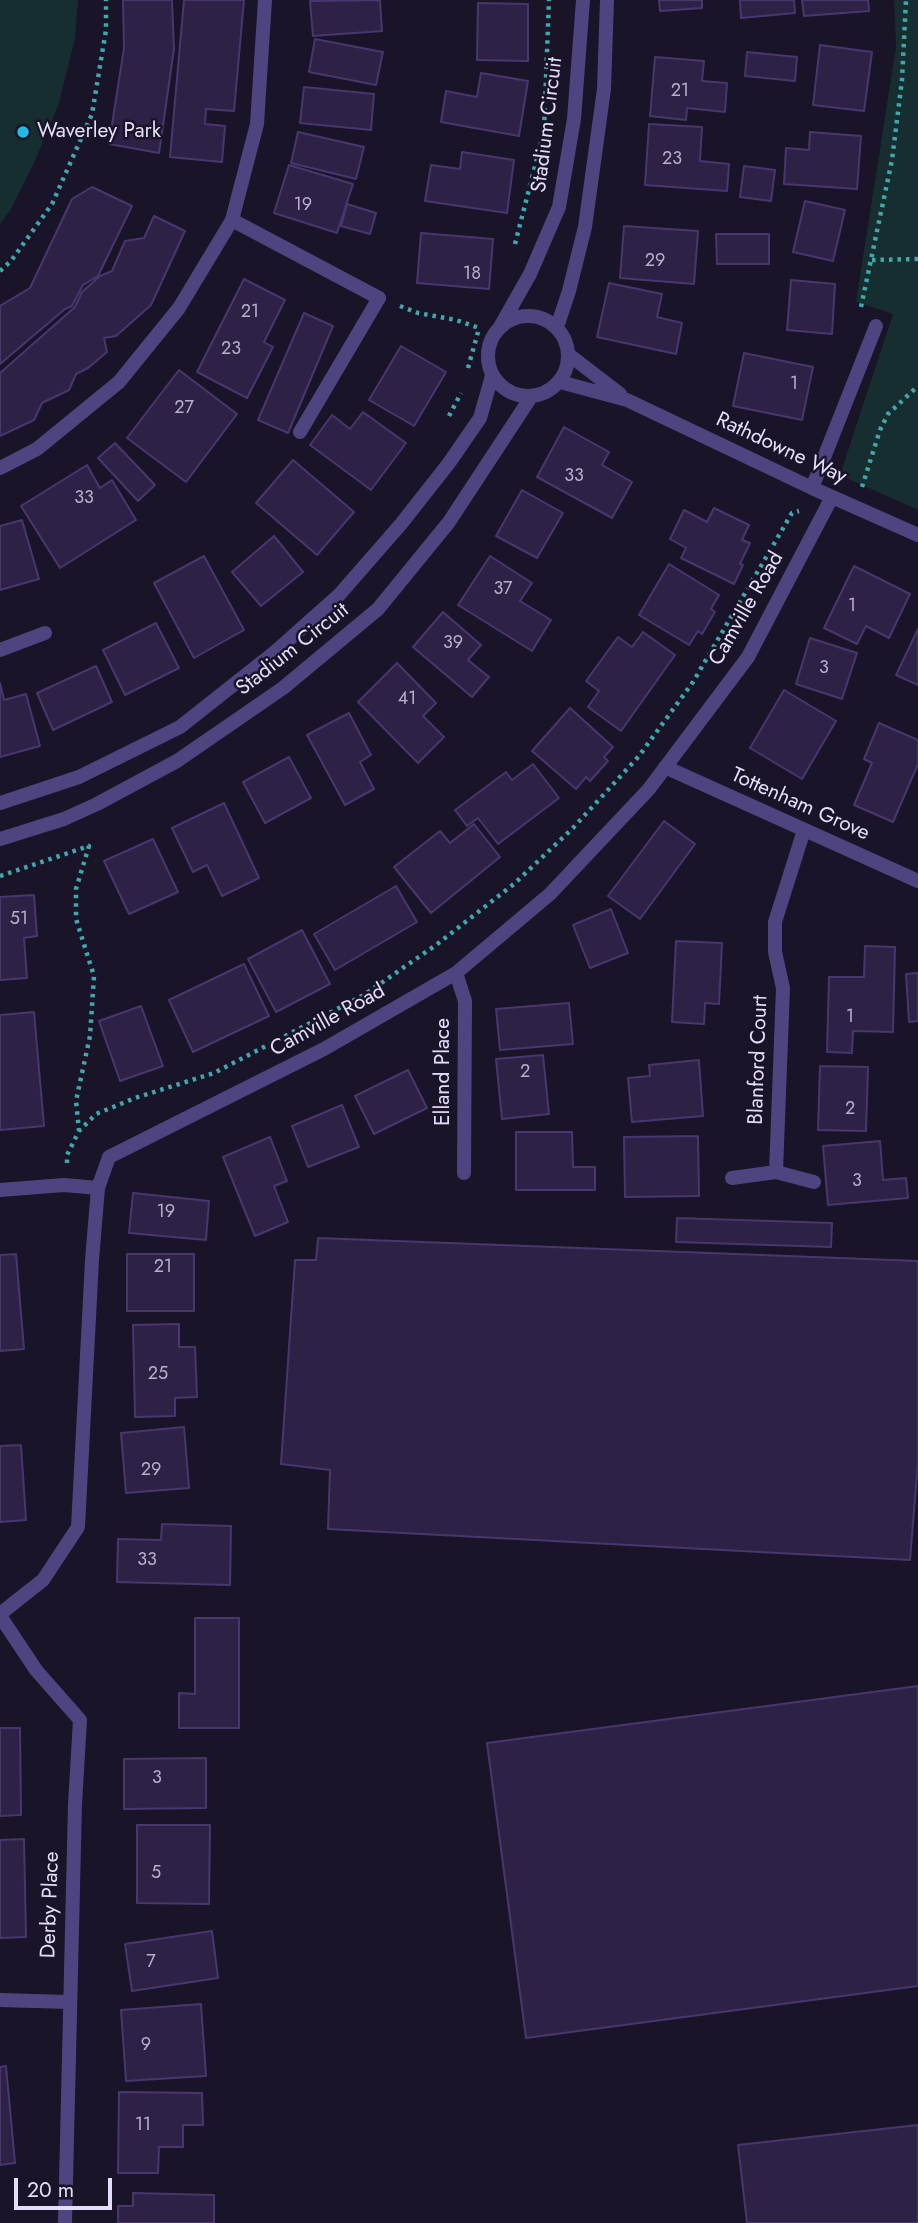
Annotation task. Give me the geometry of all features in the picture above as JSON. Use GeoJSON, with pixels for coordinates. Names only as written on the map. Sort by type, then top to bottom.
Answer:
{"type":"FeatureCollection","features":[{"type":"Feature","properties":{"kind":"street"},"geometry":{"type":"LineString","coordinates":[[0,468],[37,449],[118,382],[179,309],[232,220],[257,124],[265,0]]}},
{"type":"Feature","properties":{"kind":"street","name":"Stadium Circuit"},"geometry":{"type":"LineString","coordinates":[[500,327],[530,274],[559,207],[574,119],[583,0]]}},
{"type":"Feature","properties":{"kind":"street"},"geometry":{"type":"LineString","coordinates":[[556,327],[569,291],[585,227],[604,89],[607,0]]}},
{"type":"Feature","properties":{"kind":"street"},"geometry":{"type":"LineString","coordinates":[[232,220],[379,298],[300,432]]}},
{"type":"Feature","properties":{"kind":"street"},"geometry":{"type":"LineString","coordinates":[[531,316],[556,327],[565,339],[568,354],[560,382],[549,391],[531,397],[506,391],[492,376],[487,362],[488,349],[500,327],[512,319],[531,316]]}},
{"type":"Feature","properties":{"kind":"street"},"geometry":{"type":"LineString","coordinates":[[812,488],[876,326]]}},
{"type":"Feature","properties":{"kind":"street","name":"Rathdowne Way"},"geometry":{"type":"LineString","coordinates":[[568,354],[627,400]]}},
{"type":"Feature","properties":{"kind":"street","name":"Stadium Circuit"},"geometry":{"type":"LineString","coordinates":[[0,803],[79,776],[180,727],[275,652],[339,596],[409,514],[480,418],[492,376]]}},
{"type":"Feature","properties":{"kind":"street","name":"Rathdowne Way"},"geometry":{"type":"LineString","coordinates":[[560,382],[627,400],[812,488],[918,534]]}},
{"type":"Feature","properties":{"kind":"street","name":"Stadium Circuit"},"geometry":{"type":"LineString","coordinates":[[0,839],[64,819],[177,761],[283,688],[378,609],[449,522],[531,397]]}},
{"type":"Feature","properties":{"kind":"street","name":"Camville Road"},"geometry":{"type":"LineString","coordinates":[[0,1615],[43,1580],[78,1527],[98,1188],[109,1157],[324,1049],[456,973],[550,894],[649,789],[748,657],[832,497]]}},
{"type":"Feature","properties":{"kind":"street"},"geometry":{"type":"LineString","coordinates":[[0,650],[45,633]]}},
{"type":"Feature","properties":{"kind":"street","name":"Tottenham Grove"},"geometry":{"type":"LineString","coordinates":[[665,767],[918,881]]}},
{"type":"Feature","properties":{"kind":"street","name":"Blanford Court"},"geometry":{"type":"LineString","coordinates":[[776,1172],[783,988],[775,952],[775,922],[804,830]]}},
{"type":"Feature","properties":{"kind":"street","name":"Elland Place"},"geometry":{"type":"LineString","coordinates":[[456,973],[465,1001],[464,1173]]}},
{"type":"Feature","properties":{"kind":"street"},"geometry":{"type":"LineString","coordinates":[[732,1178],[776,1172],[814,1182]]}},
{"type":"Feature","properties":{"kind":"street"},"geometry":{"type":"LineString","coordinates":[[0,1190],[64,1185],[98,1188]]}},
{"type":"Feature","properties":{"kind":"street","name":"Derby Place"},"geometry":{"type":"LineString","coordinates":[[0,1615],[36,1670],[80,1720],[69,2002],[65,2223]]}},
{"type":"Feature","properties":{"kind":"street"},"geometry":{"type":"LineString","coordinates":[[0,2000],[69,2002]]}},
{"type":"Feature","properties":{"kind":"path"},"geometry":{"type":"LineString","coordinates":[[0,271],[11,261],[52,204],[92,114],[106,30],[106,0]]}},
{"type":"Feature","properties":{"kind":"path"},"geometry":{"type":"LineString","coordinates":[[512,257],[544,131],[549,0]]}},
{"type":"Feature","properties":{"kind":"path"},"geometry":{"type":"LineString","coordinates":[[876,326],[859,316],[892,160],[902,80],[906,0]]}},
{"type":"Feature","properties":{"kind":"path"},"geometry":{"type":"LineString","coordinates":[[872,260],[918,259]]}},
{"type":"Feature","properties":{"kind":"path"},"geometry":{"type":"LineString","coordinates":[[379,298],[418,313],[456,320],[479,328]]}},
{"type":"Feature","properties":{"kind":"path"},"geometry":{"type":"LineString","coordinates":[[466,375],[485,316]]}},
{"type":"Feature","properties":{"kind":"path"},"geometry":{"type":"LineString","coordinates":[[446,424],[464,386]]}},
{"type":"Feature","properties":{"kind":"path"},"geometry":{"type":"LineString","coordinates":[[855,507],[880,430],[888,414],[918,386]]}},
{"type":"Feature","properties":{"kind":"path"},"geometry":{"type":"LineString","coordinates":[[64,1185],[68,1155],[79,1131],[96,1114],[135,1098],[214,1073],[364,995],[436,945],[514,884],[573,828],[639,756],[693,682],[792,513],[832,497]]}},
{"type":"Feature","properties":{"kind":"path"},"geometry":{"type":"LineString","coordinates":[[0,876],[89,846],[76,889],[76,919],[94,976],[90,1036],[76,1101],[79,1131]]}},
{"type":"Feature","properties":{"kind":"green space","name":"Waverley Park"},"geometry":{"type":"Polygon","coordinates":[[[0,0],[78,0],[75,38],[59,103],[35,161],[10,211],[0,224],[0,0]]]}},
{"type":"Feature","properties":{"kind":"green space"},"geometry":{"type":"Polygon","coordinates":[[[894,0],[918,0],[918,510],[840,475],[893,314],[856,302],[896,47],[894,0]]]}},
{"type":"Feature","properties":{"kind":"building"},"geometry":{"type":"Polygon","coordinates":[[[123,0],[172,0],[174,49],[159,153],[109,144],[124,48],[123,0]]]}},
{"type":"Feature","properties":{"kind":"building"},"geometry":{"type":"Polygon","coordinates":[[[184,0],[244,0],[234,111],[206,109],[205,124],[225,126],[222,162],[170,157],[184,0]]]}},
{"type":"Feature","properties":{"kind":"building"},"geometry":{"type":"Polygon","coordinates":[[[380,0],[382,31],[313,36],[310,1],[380,0]]]}},
{"type":"Feature","properties":{"kind":"building"},"geometry":{"type":"Polygon","coordinates":[[[659,0],[702,0],[702,8],[660,11],[659,0]]]}},
{"type":"Feature","properties":{"kind":"building"},"geometry":{"type":"Polygon","coordinates":[[[740,0],[794,0],[795,13],[741,18],[740,0]]]}},
{"type":"Feature","properties":{"kind":"building"},"geometry":{"type":"Polygon","coordinates":[[[802,0],[868,0],[869,11],[804,16],[802,0]]]}},
{"type":"Feature","properties":{"kind":"building"},"geometry":{"type":"Polygon","coordinates":[[[478,3],[528,4],[528,61],[477,60],[478,3]]]}},
{"type":"Feature","properties":{"kind":"building"},"geometry":{"type":"Polygon","coordinates":[[[315,39],[383,52],[376,85],[309,72],[315,39]]]}},
{"type":"Feature","properties":{"kind":"building"},"geometry":{"type":"Polygon","coordinates":[[[820,45],[872,52],[864,111],[813,105],[820,45]]]}},
{"type":"Feature","properties":{"kind":"building"},"geometry":{"type":"Polygon","coordinates":[[[747,52],[797,57],[795,81],[745,76],[747,52]]]}},
{"type":"Feature","properties":{"kind":"building"},"geometry":{"type":"Polygon","coordinates":[[[655,57],[704,61],[702,81],[727,83],[725,112],[687,108],[686,120],[650,116],[655,57]]]}},
{"type":"Feature","properties":{"kind":"building"},"geometry":{"type":"Polygon","coordinates":[[[481,73],[528,81],[519,136],[441,122],[446,91],[477,97],[481,73]]]}},
{"type":"Feature","properties":{"kind":"building"},"geometry":{"type":"Polygon","coordinates":[[[304,87],[374,94],[371,130],[300,123],[304,87]]]}},
{"type":"Feature","properties":{"kind":"building"},"geometry":{"type":"Polygon","coordinates":[[[649,124],[702,127],[700,161],[729,164],[727,191],[645,185],[649,124]]]}},
{"type":"Feature","properties":{"kind":"building"},"geometry":{"type":"Polygon","coordinates":[[[298,132],[364,147],[356,179],[291,163],[298,132]]]}},
{"type":"Feature","properties":{"kind":"building"},"geometry":{"type":"Polygon","coordinates":[[[810,132],[861,136],[857,189],[784,184],[786,148],[809,150],[810,132]]]}},
{"type":"Feature","properties":{"kind":"building"},"geometry":{"type":"Polygon","coordinates":[[[462,152],[514,160],[507,213],[425,201],[431,165],[460,169],[462,152]]]}},
{"type":"Feature","properties":{"kind":"building"},"geometry":{"type":"Polygon","coordinates":[[[289,165],[353,184],[337,233],[274,213],[289,165]]]}},
{"type":"Feature","properties":{"kind":"building"},"geometry":{"type":"Polygon","coordinates":[[[744,166],[775,170],[771,201],[740,197],[744,166]]]}},
{"type":"Feature","properties":{"kind":"building"},"geometry":{"type":"Polygon","coordinates":[[[92,187],[132,206],[98,276],[83,285],[72,306],[0,364],[0,306],[30,288],[72,199],[92,187]]]}},
{"type":"Feature","properties":{"kind":"building"},"geometry":{"type":"Polygon","coordinates":[[[805,201],[845,210],[833,261],[793,252],[805,201]]]}},
{"type":"Feature","properties":{"kind":"building"},"geometry":{"type":"Polygon","coordinates":[[[347,204],[376,213],[370,234],[341,226],[347,204]]]}},
{"type":"Feature","properties":{"kind":"building"},"geometry":{"type":"Polygon","coordinates":[[[154,216],[185,231],[151,305],[116,336],[104,338],[107,352],[76,374],[69,390],[42,403],[34,420],[0,436],[0,373],[75,307],[82,292],[100,276],[112,271],[125,241],[144,238],[154,216]]]}},
{"type":"Feature","properties":{"kind":"building"},"geometry":{"type":"Polygon","coordinates":[[[624,226],[698,231],[694,284],[620,278],[624,226]]]}},
{"type":"Feature","properties":{"kind":"building"},"geometry":{"type":"Polygon","coordinates":[[[421,233],[493,239],[489,289],[417,283],[421,233]]]}},
{"type":"Feature","properties":{"kind":"building"},"geometry":{"type":"Polygon","coordinates":[[[716,234],[769,234],[769,264],[717,264],[716,234]]]}},
{"type":"Feature","properties":{"kind":"building"},"geometry":{"type":"Polygon","coordinates":[[[244,279],[285,300],[264,342],[273,347],[247,398],[197,372],[244,279]]]}},
{"type":"Feature","properties":{"kind":"building"},"geometry":{"type":"Polygon","coordinates":[[[791,280],[835,284],[832,334],[787,330],[791,280]]]}},
{"type":"Feature","properties":{"kind":"building"},"geometry":{"type":"Polygon","coordinates":[[[609,283],[662,294],[657,317],[682,323],[676,354],[597,337],[609,283]]]}},
{"type":"Feature","properties":{"kind":"building"},"geometry":{"type":"Polygon","coordinates":[[[304,313],[333,326],[288,433],[258,420],[304,313]]]}},
{"type":"Feature","properties":{"kind":"building"},"geometry":{"type":"Polygon","coordinates":[[[401,346],[446,372],[414,426],[369,400],[401,346]]]}},
{"type":"Feature","properties":{"kind":"building"},"geometry":{"type":"Polygon","coordinates":[[[744,353],[813,367],[802,420],[733,406],[744,353]]]}},
{"type":"Feature","properties":{"kind":"building"},"geometry":{"type":"Polygon","coordinates":[[[179,370],[237,414],[186,482],[127,438],[179,370]]]}},
{"type":"Feature","properties":{"kind":"building"},"geometry":{"type":"Polygon","coordinates":[[[363,412],[406,443],[371,490],[310,445],[332,415],[350,429],[363,412]]]}},
{"type":"Feature","properties":{"kind":"building"},"geometry":{"type":"Polygon","coordinates":[[[564,427],[609,452],[602,465],[632,482],[612,518],[537,477],[564,427]]]}},
{"type":"Feature","properties":{"kind":"building"},"geometry":{"type":"Polygon","coordinates":[[[115,443],[155,485],[138,501],[98,458],[115,443]]]}},
{"type":"Feature","properties":{"kind":"building"},"geometry":{"type":"Polygon","coordinates":[[[293,460],[354,512],[317,555],[256,503],[293,460]]]}},
{"type":"Feature","properties":{"kind":"building"},"geometry":{"type":"Polygon","coordinates":[[[87,465],[100,488],[112,480],[136,520],[60,568],[21,506],[87,465]]]}},
{"type":"Feature","properties":{"kind":"building"},"geometry":{"type":"Polygon","coordinates":[[[522,490],[563,513],[537,558],[496,536],[522,490]]]}},
{"type":"Feature","properties":{"kind":"building"},"geometry":{"type":"Polygon","coordinates":[[[714,508],[749,525],[742,540],[750,543],[734,584],[681,558],[686,548],[670,539],[684,510],[707,522],[714,508]]]}},
{"type":"Feature","properties":{"kind":"building"},"geometry":{"type":"Polygon","coordinates":[[[22,520],[39,579],[0,590],[0,526],[22,520]]]}},
{"type":"Feature","properties":{"kind":"building"},"geometry":{"type":"Polygon","coordinates":[[[274,536],[303,572],[261,606],[232,572],[274,536]]]}},
{"type":"Feature","properties":{"kind":"building"},"geometry":{"type":"Polygon","coordinates":[[[204,556],[244,630],[194,658],[154,583],[204,556]]]}},
{"type":"Feature","properties":{"kind":"building"},"geometry":{"type":"Polygon","coordinates":[[[490,556],[532,583],[520,601],[551,620],[532,651],[458,605],[490,556]]]}},
{"type":"Feature","properties":{"kind":"building"},"geometry":{"type":"Polygon","coordinates":[[[669,564],[719,595],[711,609],[715,612],[702,634],[698,631],[689,645],[639,615],[669,564]]]}},
{"type":"Feature","properties":{"kind":"building"},"geometry":{"type":"Polygon","coordinates":[[[854,566],[910,594],[889,638],[866,626],[857,644],[824,628],[854,566]]]}},
{"type":"Feature","properties":{"kind":"building"},"geometry":{"type":"Polygon","coordinates":[[[443,612],[481,645],[468,660],[489,677],[472,697],[413,647],[443,612]]]}},
{"type":"Feature","properties":{"kind":"building"},"geometry":{"type":"Polygon","coordinates":[[[156,623],[179,668],[125,695],[103,650],[156,623]]]}},
{"type":"Feature","properties":{"kind":"building"},"geometry":{"type":"Polygon","coordinates":[[[918,629],[918,685],[896,675],[918,629]]]}},
{"type":"Feature","properties":{"kind":"building"},"geometry":{"type":"Polygon","coordinates":[[[643,632],[675,655],[621,731],[588,707],[599,691],[586,681],[618,637],[632,647],[643,632]]]}},
{"type":"Feature","properties":{"kind":"building"},"geometry":{"type":"Polygon","coordinates":[[[810,638],[857,653],[842,699],[796,684],[810,638]]]}},
{"type":"Feature","properties":{"kind":"building"},"geometry":{"type":"Polygon","coordinates":[[[397,663],[436,703],[423,716],[444,737],[418,763],[358,702],[397,663]]]}},
{"type":"Feature","properties":{"kind":"building"},"geometry":{"type":"Polygon","coordinates":[[[96,666],[112,702],[53,730],[37,693],[96,666]]]}},
{"type":"Feature","properties":{"kind":"building"},"geometry":{"type":"Polygon","coordinates":[[[0,683],[4,700],[26,694],[40,746],[0,757],[0,683]]]}},
{"type":"Feature","properties":{"kind":"building"},"geometry":{"type":"Polygon","coordinates":[[[784,690],[836,721],[802,779],[750,748],[784,690]]]}},
{"type":"Feature","properties":{"kind":"building"},"geometry":{"type":"Polygon","coordinates":[[[570,708],[613,747],[604,757],[608,761],[590,781],[586,777],[576,789],[532,751],[570,708]]]}},
{"type":"Feature","properties":{"kind":"building"},"geometry":{"type":"Polygon","coordinates":[[[349,713],[371,755],[360,762],[374,789],[345,805],[307,735],[349,713]]]}},
{"type":"Feature","properties":{"kind":"building"},"geometry":{"type":"Polygon","coordinates":[[[879,723],[918,740],[918,764],[893,822],[854,805],[872,763],[864,759],[879,723]]]}},
{"type":"Feature","properties":{"kind":"building"},"geometry":{"type":"Polygon","coordinates":[[[289,757],[311,798],[265,823],[243,782],[289,757]]]}},
{"type":"Feature","properties":{"kind":"building"},"geometry":{"type":"Polygon","coordinates":[[[533,764],[559,798],[498,844],[478,818],[467,826],[455,810],[506,772],[512,780],[533,764]]]}},
{"type":"Feature","properties":{"kind":"building"},"geometry":{"type":"Polygon","coordinates":[[[224,803],[259,878],[222,896],[207,865],[193,872],[172,828],[224,803]]]}},
{"type":"Feature","properties":{"kind":"building"},"geometry":{"type":"Polygon","coordinates":[[[664,821],[695,844],[640,919],[608,896],[664,821]]]}},
{"type":"Feature","properties":{"kind":"building"},"geometry":{"type":"Polygon","coordinates":[[[474,824],[500,857],[431,913],[394,867],[440,831],[450,843],[474,824]]]}},
{"type":"Feature","properties":{"kind":"building"},"geometry":{"type":"Polygon","coordinates":[[[153,839],[178,892],[129,914],[104,861],[153,839]]]}},
{"type":"Feature","properties":{"kind":"building"},"geometry":{"type":"Polygon","coordinates":[[[396,886],[417,922],[335,970],[314,934],[396,886]]]}},
{"type":"Feature","properties":{"kind":"building"},"geometry":{"type":"Polygon","coordinates":[[[34,895],[37,936],[24,938],[27,978],[0,980],[0,897],[34,895]]]}},
{"type":"Feature","properties":{"kind":"building"},"geometry":{"type":"Polygon","coordinates":[[[611,909],[628,953],[590,968],[573,925],[611,909]]]}},
{"type":"Feature","properties":{"kind":"building"},"geometry":{"type":"Polygon","coordinates":[[[302,930],[330,984],[276,1012],[248,959],[302,930]]]}},
{"type":"Feature","properties":{"kind":"building"},"geometry":{"type":"Polygon","coordinates":[[[676,941],[722,943],[719,1004],[705,1003],[704,1024],[672,1022],[676,941]]]}},
{"type":"Feature","properties":{"kind":"building"},"geometry":{"type":"Polygon","coordinates":[[[865,946],[895,947],[893,1032],[853,1031],[852,1053],[827,1052],[829,977],[864,977],[865,946]]]}},
{"type":"Feature","properties":{"kind":"building"},"geometry":{"type":"Polygon","coordinates":[[[244,964],[269,1016],[193,1052],[169,1000],[244,964]]]}},
{"type":"Feature","properties":{"kind":"building"},"geometry":{"type":"Polygon","coordinates":[[[918,973],[918,1021],[909,1022],[906,974],[918,973]]]}},
{"type":"Feature","properties":{"kind":"building"},"geometry":{"type":"Polygon","coordinates":[[[569,1003],[573,1044],[500,1050],[496,1009],[569,1003]]]}},
{"type":"Feature","properties":{"kind":"building"},"geometry":{"type":"Polygon","coordinates":[[[141,1006],[163,1066],[120,1081],[99,1021],[141,1006]]]}},
{"type":"Feature","properties":{"kind":"building"},"geometry":{"type":"Polygon","coordinates":[[[34,1012],[44,1126],[0,1130],[0,1015],[34,1012]]]}},
{"type":"Feature","properties":{"kind":"building"},"geometry":{"type":"Polygon","coordinates":[[[543,1055],[549,1114],[502,1119],[496,1059],[543,1055]]]}},
{"type":"Feature","properties":{"kind":"building"},"geometry":{"type":"Polygon","coordinates":[[[699,1060],[703,1116],[632,1122],[628,1078],[650,1076],[649,1065],[699,1060]]]}},
{"type":"Feature","properties":{"kind":"building"},"geometry":{"type":"Polygon","coordinates":[[[820,1066],[868,1067],[866,1131],[818,1130],[820,1066]]]}},
{"type":"Feature","properties":{"kind":"building"},"geometry":{"type":"Polygon","coordinates":[[[408,1070],[427,1108],[374,1134],[355,1096],[408,1070]]]}},
{"type":"Feature","properties":{"kind":"building"},"geometry":{"type":"Polygon","coordinates":[[[342,1105],[359,1147],[308,1167],[292,1126],[342,1105]]]}},
{"type":"Feature","properties":{"kind":"building"},"geometry":{"type":"Polygon","coordinates":[[[516,1132],[572,1132],[573,1167],[595,1167],[595,1190],[516,1190],[516,1132]]]}},
{"type":"Feature","properties":{"kind":"building"},"geometry":{"type":"Polygon","coordinates":[[[698,1136],[699,1196],[625,1197],[624,1137],[698,1136]]]}},
{"type":"Feature","properties":{"kind":"building"},"geometry":{"type":"Polygon","coordinates":[[[270,1137],[287,1181],[274,1186],[288,1222],[255,1236],[223,1157],[270,1137]]]}},
{"type":"Feature","properties":{"kind":"building"},"geometry":{"type":"Polygon","coordinates":[[[880,1141],[883,1180],[906,1178],[908,1198],[828,1205],[823,1146],[880,1141]]]}},
{"type":"Feature","properties":{"kind":"building"},"geometry":{"type":"Polygon","coordinates":[[[133,1193],[209,1201],[206,1240],[129,1233],[133,1193]]]}},
{"type":"Feature","properties":{"kind":"building"},"geometry":{"type":"Polygon","coordinates":[[[677,1218],[832,1223],[831,1247],[676,1242],[677,1218]]]}},
{"type":"Feature","properties":{"kind":"building"},"geometry":{"type":"Polygon","coordinates":[[[318,1238],[918,1261],[918,1462],[910,1560],[328,1529],[330,1470],[281,1464],[295,1260],[316,1260],[318,1238]]]}},
{"type":"Feature","properties":{"kind":"building"},"geometry":{"type":"Polygon","coordinates":[[[16,1254],[24,1349],[0,1351],[0,1255],[16,1254]]]}},
{"type":"Feature","properties":{"kind":"building"},"geometry":{"type":"Polygon","coordinates":[[[127,1254],[194,1254],[194,1311],[127,1311],[127,1254]]]}},
{"type":"Feature","properties":{"kind":"building"},"geometry":{"type":"Polygon","coordinates":[[[179,1324],[179,1347],[195,1347],[197,1397],[175,1398],[175,1416],[135,1417],[133,1325],[179,1324]]]}},
{"type":"Feature","properties":{"kind":"building"},"geometry":{"type":"Polygon","coordinates":[[[184,1427],[189,1488],[126,1493],[121,1433],[184,1427]]]}},
{"type":"Feature","properties":{"kind":"building"},"geometry":{"type":"Polygon","coordinates":[[[21,1445],[26,1520],[0,1522],[0,1446],[21,1445]]]}},
{"type":"Feature","properties":{"kind":"building"},"geometry":{"type":"Polygon","coordinates":[[[162,1524],[231,1526],[230,1585],[117,1582],[118,1539],[161,1540],[162,1524]]]}},
{"type":"Feature","properties":{"kind":"building"},"geometry":{"type":"Polygon","coordinates":[[[195,1618],[239,1618],[239,1728],[179,1728],[179,1693],[195,1694],[195,1618]]]}},
{"type":"Feature","properties":{"kind":"building"},"geometry":{"type":"Polygon","coordinates":[[[918,1686],[918,1986],[526,2038],[487,1743],[918,1686]]]}},
{"type":"Feature","properties":{"kind":"building"},"geometry":{"type":"Polygon","coordinates":[[[0,1728],[20,1728],[21,1815],[0,1816],[0,1728]]]}},
{"type":"Feature","properties":{"kind":"building"},"geometry":{"type":"Polygon","coordinates":[[[206,1758],[206,1808],[124,1809],[124,1759],[206,1758]]]}},
{"type":"Feature","properties":{"kind":"building"},"geometry":{"type":"Polygon","coordinates":[[[137,1825],[210,1825],[209,1904],[137,1903],[137,1825]]]}},
{"type":"Feature","properties":{"kind":"building"},"geometry":{"type":"Polygon","coordinates":[[[24,1839],[26,1937],[0,1938],[0,1840],[24,1839]]]}},
{"type":"Feature","properties":{"kind":"building"},"geometry":{"type":"Polygon","coordinates":[[[212,1931],[218,1978],[132,1991],[125,1944],[212,1931]]]}},
{"type":"Feature","properties":{"kind":"building"},"geometry":{"type":"Polygon","coordinates":[[[201,2004],[206,2076],[126,2081],[121,2010],[201,2004]]]}},
{"type":"Feature","properties":{"kind":"building"},"geometry":{"type":"Polygon","coordinates":[[[6,2066],[15,2163],[0,2165],[0,2067],[6,2066]]]}},
{"type":"Feature","properties":{"kind":"building"},"geometry":{"type":"Polygon","coordinates":[[[119,2092],[202,2093],[203,2125],[183,2125],[183,2147],[159,2147],[158,2173],[118,2173],[119,2092]]]}},
{"type":"Feature","properties":{"kind":"building"},"geometry":{"type":"Polygon","coordinates":[[[918,2125],[918,2223],[747,2223],[738,2145],[918,2125]]]}},
{"type":"Feature","properties":{"kind":"building"},"geometry":{"type":"Polygon","coordinates":[[[133,2193],[214,2195],[214,2223],[118,2223],[118,2206],[133,2206],[133,2193]]]}},
{"type":"Feature","properties":{"kind":"place","name":"Waverley Park"},"geometry":{"type":"Point","coordinates":[23,132]}}]}
